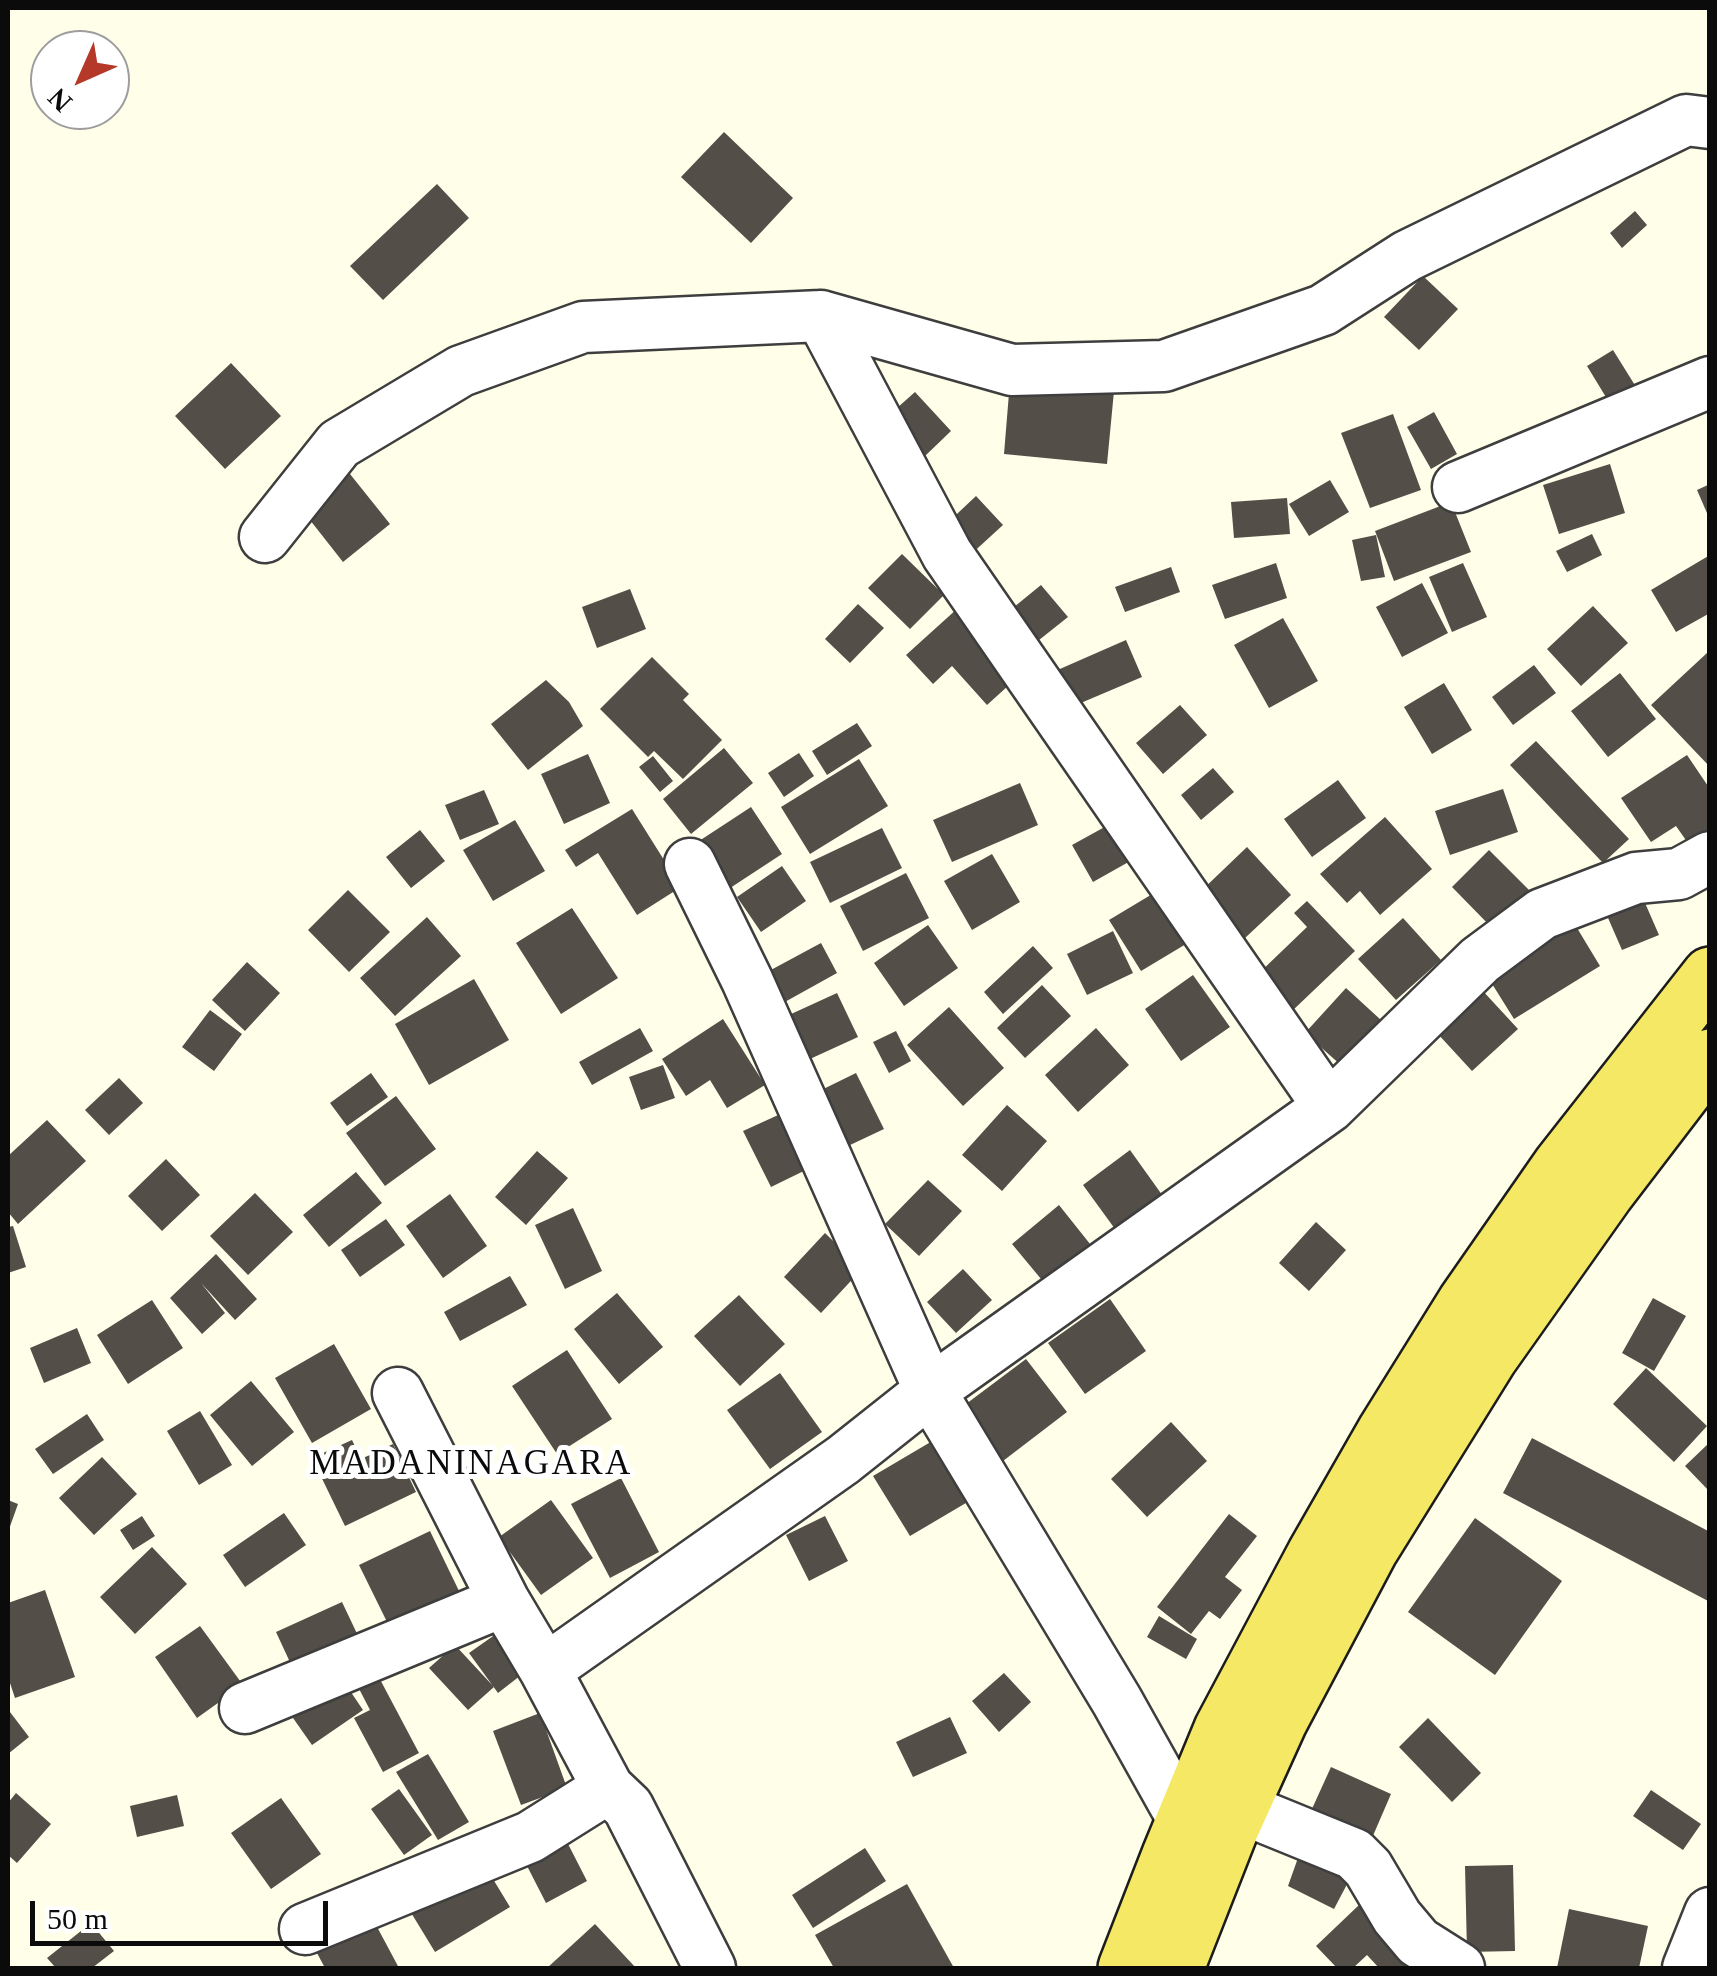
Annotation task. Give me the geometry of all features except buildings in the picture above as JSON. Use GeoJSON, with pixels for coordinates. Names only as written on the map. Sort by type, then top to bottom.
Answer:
{"type":"FeatureCollection","features":[{"type":"Feature","properties":{"kind":"main road"},"geometry":{"type":"LineString","coordinates":[[1126,1968],[1222,1729],[1386,1430],[1465,1303],[1561,1165],[1710,975]]}},
{"type":"Feature","properties":{"kind":"main road"},"geometry":{"type":"LineString","coordinates":[[1176,1968],[1280,1722],[1370,1550],[1490,1356],[1606,1193],[1710,1057]]}},
{"type":"Feature","properties":{"kind":"street"},"geometry":{"type":"LineString","coordinates":[[265,537],[338,444],[462,371],[583,327],[821,316],[1012,370],[1164,366],[1323,310],[1406,256],[1686,120],[1710,123]]}},
{"type":"Feature","properties":{"kind":"street"},"geometry":{"type":"LineString","coordinates":[[821,316],[947,554],[1329,1106]]}},
{"type":"Feature","properties":{"kind":"street"},"geometry":{"type":"LineString","coordinates":[[1458,487],[1710,382]]}},
{"type":"Feature","properties":{"kind":"street"},"geometry":{"type":"LineString","coordinates":[[546,1670],[844,1460],[930,1391],[1329,1106],[1480,960],[1542,914],[1636,878],[1679,874],[1710,858]]}},
{"type":"Feature","properties":{"kind":"street"},"geometry":{"type":"LineString","coordinates":[[690,864],[747,980],[930,1391],[1117,1701],[1184,1821]]}},
{"type":"Feature","properties":{"kind":"street"},"geometry":{"type":"LineString","coordinates":[[398,1393],[504,1601],[546,1670],[608,1788],[628,1808],[710,1968]]}},
{"type":"Feature","properties":{"kind":"street"},"geometry":{"type":"LineString","coordinates":[[245,1708],[504,1601]]}},
{"type":"Feature","properties":{"kind":"street"},"geometry":{"type":"LineString","coordinates":[[305,1929],[530,1836],[608,1788]]}},
{"type":"Feature","properties":{"kind":"street"},"geometry":{"type":"LineString","coordinates":[[1241,1808],[1354,1854],[1368,1868],[1418,1942],[1459,1968]]}},
{"type":"Feature","properties":{"kind":"street"},"geometry":{"type":"LineString","coordinates":[[1688,1968],[1710,1914]]}},
{"type":"Feature","properties":{"kind":"district","name":"MADANINAGARA"},"geometry":{"type":"Point","coordinates":[471,1465]}}]}
